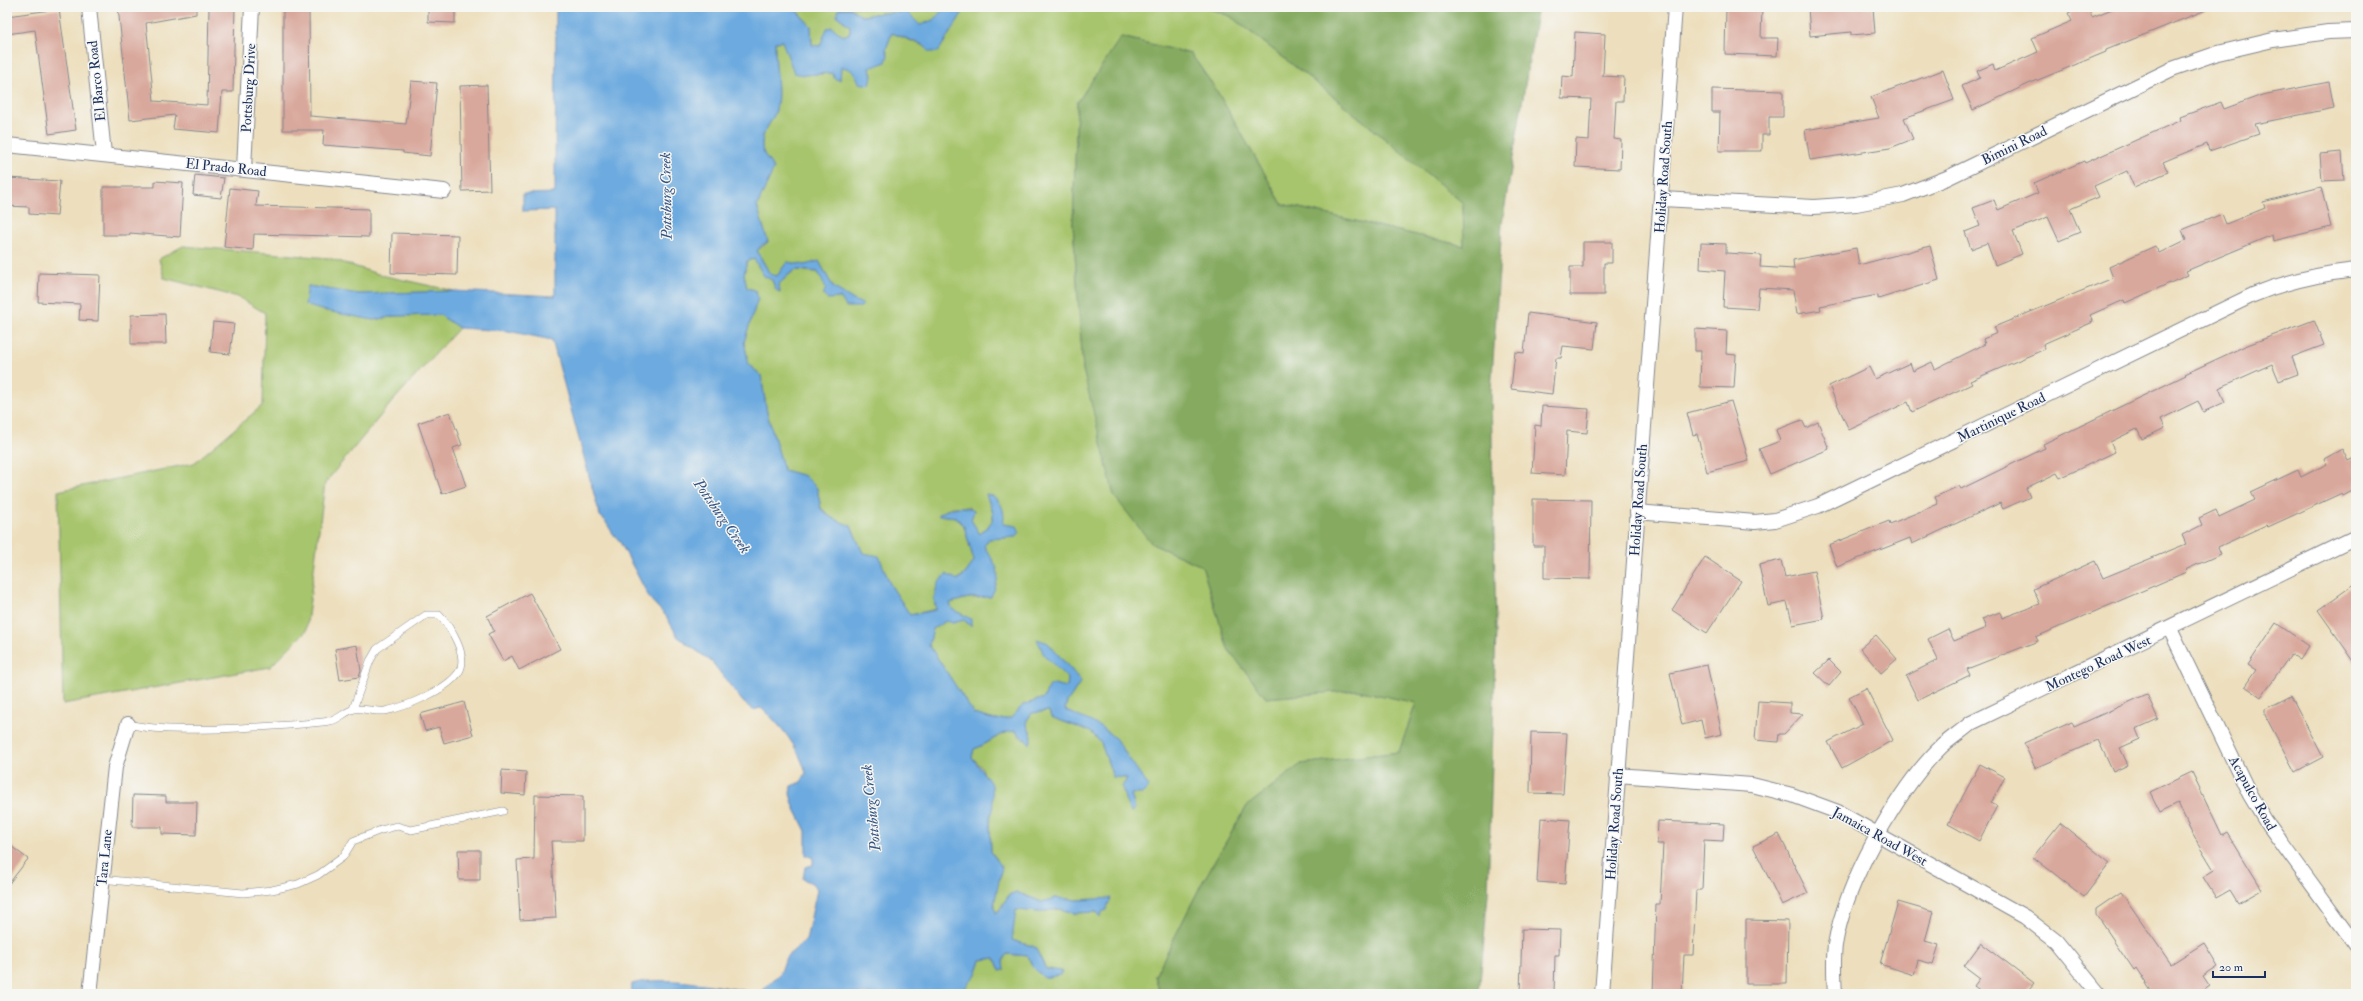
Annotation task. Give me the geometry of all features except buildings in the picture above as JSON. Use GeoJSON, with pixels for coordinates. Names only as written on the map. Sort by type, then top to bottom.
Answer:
{"type":"FeatureCollection","features":[{"type":"Feature","properties":{"kind":"street","name":"El Barco Road"},"geometry":{"type":"LineString","coordinates":[[89,7],[104,154]]}},
{"type":"Feature","properties":{"kind":"street","name":"Pottsburg Drive"},"geometry":{"type":"LineString","coordinates":[[244,169],[252,7]]}},
{"type":"Feature","properties":{"kind":"street","name":"Holiday Road South"},"geometry":{"type":"LineString","coordinates":[[1602,994],[1617,774],[1662,199],[1675,7]]}},
{"type":"Feature","properties":{"kind":"street","name":"Bimini Road"},"geometry":{"type":"LineString","coordinates":[[1662,199],[1814,207],[1856,204],[1903,195],[1947,178],[2172,69],[2218,53],[2273,40],[2328,32],[2356,30]]}},
{"type":"Feature","properties":{"kind":"street","name":"El Prado Road"},"geometry":{"type":"LineString","coordinates":[[7,146],[104,154],[444,191]]}},
{"type":"Feature","properties":{"kind":"street","name":"Martinique Road"},"geometry":{"type":"LineString","coordinates":[[1637,512],[1755,522],[1793,515],[1818,506],[2253,295],[2288,282],[2322,274],[2356,270]]}},
{"type":"Feature","properties":{"kind":"street","name":"Montego Road West"},"geometry":{"type":"LineString","coordinates":[[1835,994],[1833,974],[1835,946],[1841,920],[1850,893],[1878,835],[1908,787],[1925,765],[1943,746],[1971,723],[2356,537]]}},
{"type":"Feature","properties":{"kind":"street","name":"Acapulco Road"},"geometry":{"type":"LineString","coordinates":[[2170,628],[2254,801],[2356,945]]}},
{"type":"Feature","properties":{"kind":"street","name":"Tara Lane"},"geometry":{"type":"LineString","coordinates":[[90,994],[114,766],[128,724]]}},
{"type":"Feature","properties":{"kind":"street","name":"Jamaica Road West"},"geometry":{"type":"LineString","coordinates":[[1617,774],[1752,785],[1792,795],[1838,812],[2025,917],[2056,941],[2099,994]]}},
{"type":"Feature","properties":{"kind":"lane"},"geometry":{"type":"LineString","coordinates":[[128,724],[144,728],[192,729],[273,727],[333,720],[353,709],[384,711],[422,698],[445,685],[459,671],[462,661],[458,642],[449,625],[439,615],[426,615],[377,649],[370,661],[353,709]]}},
{"type":"Feature","properties":{"kind":"lane"},"geometry":{"type":"LineString","coordinates":[[101,879],[243,893],[272,890],[298,884],[318,875],[343,857],[353,841],[381,830],[397,826],[411,830],[503,811]]}},
{"type":"Feature","properties":{"kind":"green space"},"geometry":{"type":"Polygon","coordinates":[[[793,7],[946,7],[933,20],[920,26],[881,13],[862,16],[850,8],[837,16],[850,26],[850,33],[843,36],[832,27],[820,46],[812,45],[811,26],[793,7]]]}},
{"type":"Feature","properties":{"kind":"green space"},"geometry":{"type":"Polygon","coordinates":[[[966,7],[1204,7],[1230,16],[1334,97],[1463,203],[1464,246],[1282,204],[1217,91],[1191,54],[1122,37],[1077,103],[1073,224],[1083,370],[1152,544],[1202,566],[1228,649],[1266,698],[1357,690],[1416,703],[1399,752],[1301,764],[1247,806],[1202,883],[1155,976],[1160,994],[960,994],[976,974],[981,960],[995,958],[1000,971],[1004,970],[1003,961],[1007,954],[1028,956],[1032,966],[1044,978],[1052,975],[1051,969],[1046,969],[1035,947],[1011,940],[1016,909],[1038,912],[1060,909],[1074,913],[1102,912],[1111,899],[1079,900],[1056,898],[1042,902],[1016,892],[1009,895],[996,914],[995,895],[997,859],[991,852],[990,818],[993,810],[982,768],[972,757],[974,749],[1009,732],[1015,731],[1023,740],[1032,737],[1026,722],[1032,713],[1049,711],[1051,717],[1091,732],[1101,743],[1113,777],[1127,778],[1131,812],[1135,809],[1131,794],[1149,787],[1142,777],[1075,715],[1065,710],[1067,702],[1081,681],[1048,643],[1060,670],[1068,679],[1067,687],[1048,687],[1044,698],[1023,705],[1011,718],[995,720],[974,714],[929,645],[933,629],[946,621],[953,623],[964,620],[971,626],[963,614],[951,609],[950,603],[968,598],[980,598],[984,546],[989,538],[1006,538],[1002,512],[997,500],[986,494],[993,519],[980,534],[971,520],[969,507],[951,507],[939,515],[956,517],[964,526],[974,561],[966,573],[934,597],[936,609],[910,615],[890,584],[879,557],[863,553],[851,526],[832,518],[821,508],[817,488],[805,476],[784,470],[767,413],[761,375],[749,365],[744,342],[758,298],[755,290],[747,288],[744,274],[747,261],[754,259],[764,276],[772,280],[776,290],[780,292],[779,284],[796,270],[818,272],[826,287],[835,295],[862,304],[833,287],[819,261],[805,265],[787,262],[777,276],[770,274],[757,251],[768,242],[757,206],[774,168],[768,161],[762,149],[762,141],[776,110],[778,85],[775,42],[782,41],[804,75],[832,73],[840,80],[841,67],[849,68],[869,85],[872,76],[870,68],[888,55],[886,49],[892,33],[938,52],[966,7]]]}},
{"type":"Feature","properties":{"kind":"green space"},"geometry":{"type":"Polygon","coordinates":[[[1204,7],[1538,7],[1502,224],[1491,392],[1496,630],[1488,894],[1479,994],[1160,994],[1155,976],[1202,883],[1247,806],[1301,764],[1399,752],[1416,703],[1357,690],[1266,698],[1228,649],[1202,566],[1152,544],[1114,496],[1083,370],[1073,224],[1077,103],[1121,37],[1191,54],[1217,91],[1282,204],[1464,246],[1463,203],[1334,97],[1230,16],[1204,7]]]}},
{"type":"Feature","properties":{"kind":"green space"},"geometry":{"type":"Polygon","coordinates":[[[183,246],[329,258],[381,275],[454,291],[359,294],[308,286],[373,320],[396,316],[440,315],[459,328],[391,403],[325,483],[306,631],[270,667],[63,704],[58,491],[194,463],[263,405],[265,313],[238,297],[164,278],[159,259],[183,246]]]}},
{"type":"Feature","properties":{"kind":"water","name":"Pottsburg Creek"},"geometry":{"type":"Polygon","coordinates":[[[556,7],[793,7],[811,26],[812,45],[820,46],[827,28],[832,27],[843,36],[850,33],[850,26],[837,16],[838,9],[850,8],[862,16],[881,13],[907,12],[920,25],[933,20],[946,7],[966,7],[938,52],[929,52],[924,45],[892,33],[886,49],[888,55],[886,62],[870,68],[872,76],[870,85],[859,83],[853,72],[841,67],[840,80],[835,79],[832,73],[804,75],[794,73],[782,41],[775,42],[778,85],[776,110],[762,141],[762,149],[768,161],[774,168],[757,206],[768,242],[762,245],[757,251],[770,274],[777,276],[787,262],[805,265],[819,261],[833,287],[855,301],[863,304],[861,307],[846,307],[841,298],[827,299],[823,295],[826,288],[818,272],[799,270],[793,271],[779,284],[780,292],[776,290],[772,280],[764,276],[754,259],[747,261],[744,274],[747,288],[755,290],[758,298],[744,342],[749,365],[761,375],[767,413],[784,470],[805,476],[817,488],[821,509],[832,518],[851,526],[863,553],[879,556],[890,584],[910,615],[936,610],[934,597],[938,583],[946,574],[958,580],[966,573],[974,561],[964,526],[956,517],[938,515],[956,507],[965,507],[970,509],[974,511],[971,520],[980,534],[993,519],[986,494],[999,501],[1004,514],[1003,524],[1017,526],[1020,532],[1016,537],[989,539],[984,546],[996,565],[998,576],[991,597],[968,598],[950,603],[952,609],[971,619],[971,626],[964,620],[953,623],[946,621],[933,629],[929,645],[974,714],[995,720],[1011,718],[1023,705],[1044,698],[1048,687],[1054,684],[1067,687],[1068,679],[1044,655],[1037,639],[1048,643],[1081,681],[1067,702],[1065,710],[1100,726],[1115,738],[1149,787],[1142,794],[1131,794],[1135,809],[1131,812],[1126,803],[1122,787],[1127,778],[1113,777],[1101,743],[1091,732],[1051,717],[1049,711],[1032,713],[1026,722],[1032,737],[1030,744],[1015,731],[999,736],[974,749],[972,757],[992,785],[993,810],[990,818],[991,852],[1002,867],[994,905],[996,913],[1001,909],[1009,895],[1016,892],[1042,902],[1056,898],[1079,900],[1111,898],[1106,910],[1102,912],[1100,917],[1097,912],[1074,913],[1060,909],[1038,912],[1016,910],[1012,940],[1035,947],[1046,969],[1062,971],[1060,975],[1044,978],[1032,966],[1028,956],[1007,954],[1003,961],[1004,970],[1000,971],[995,958],[981,960],[976,974],[960,994],[631,994],[632,984],[661,980],[695,983],[760,993],[781,972],[786,957],[806,940],[817,890],[812,883],[803,879],[805,867],[813,865],[813,858],[806,855],[806,831],[794,807],[790,794],[791,786],[801,782],[806,773],[803,763],[794,745],[782,729],[761,708],[753,710],[743,702],[712,662],[678,637],[666,616],[650,599],[619,540],[600,516],[552,340],[508,331],[459,328],[440,315],[396,316],[373,320],[321,310],[305,305],[308,286],[359,294],[454,291],[555,296],[555,210],[523,211],[523,194],[555,193],[556,7]]]}}]}
